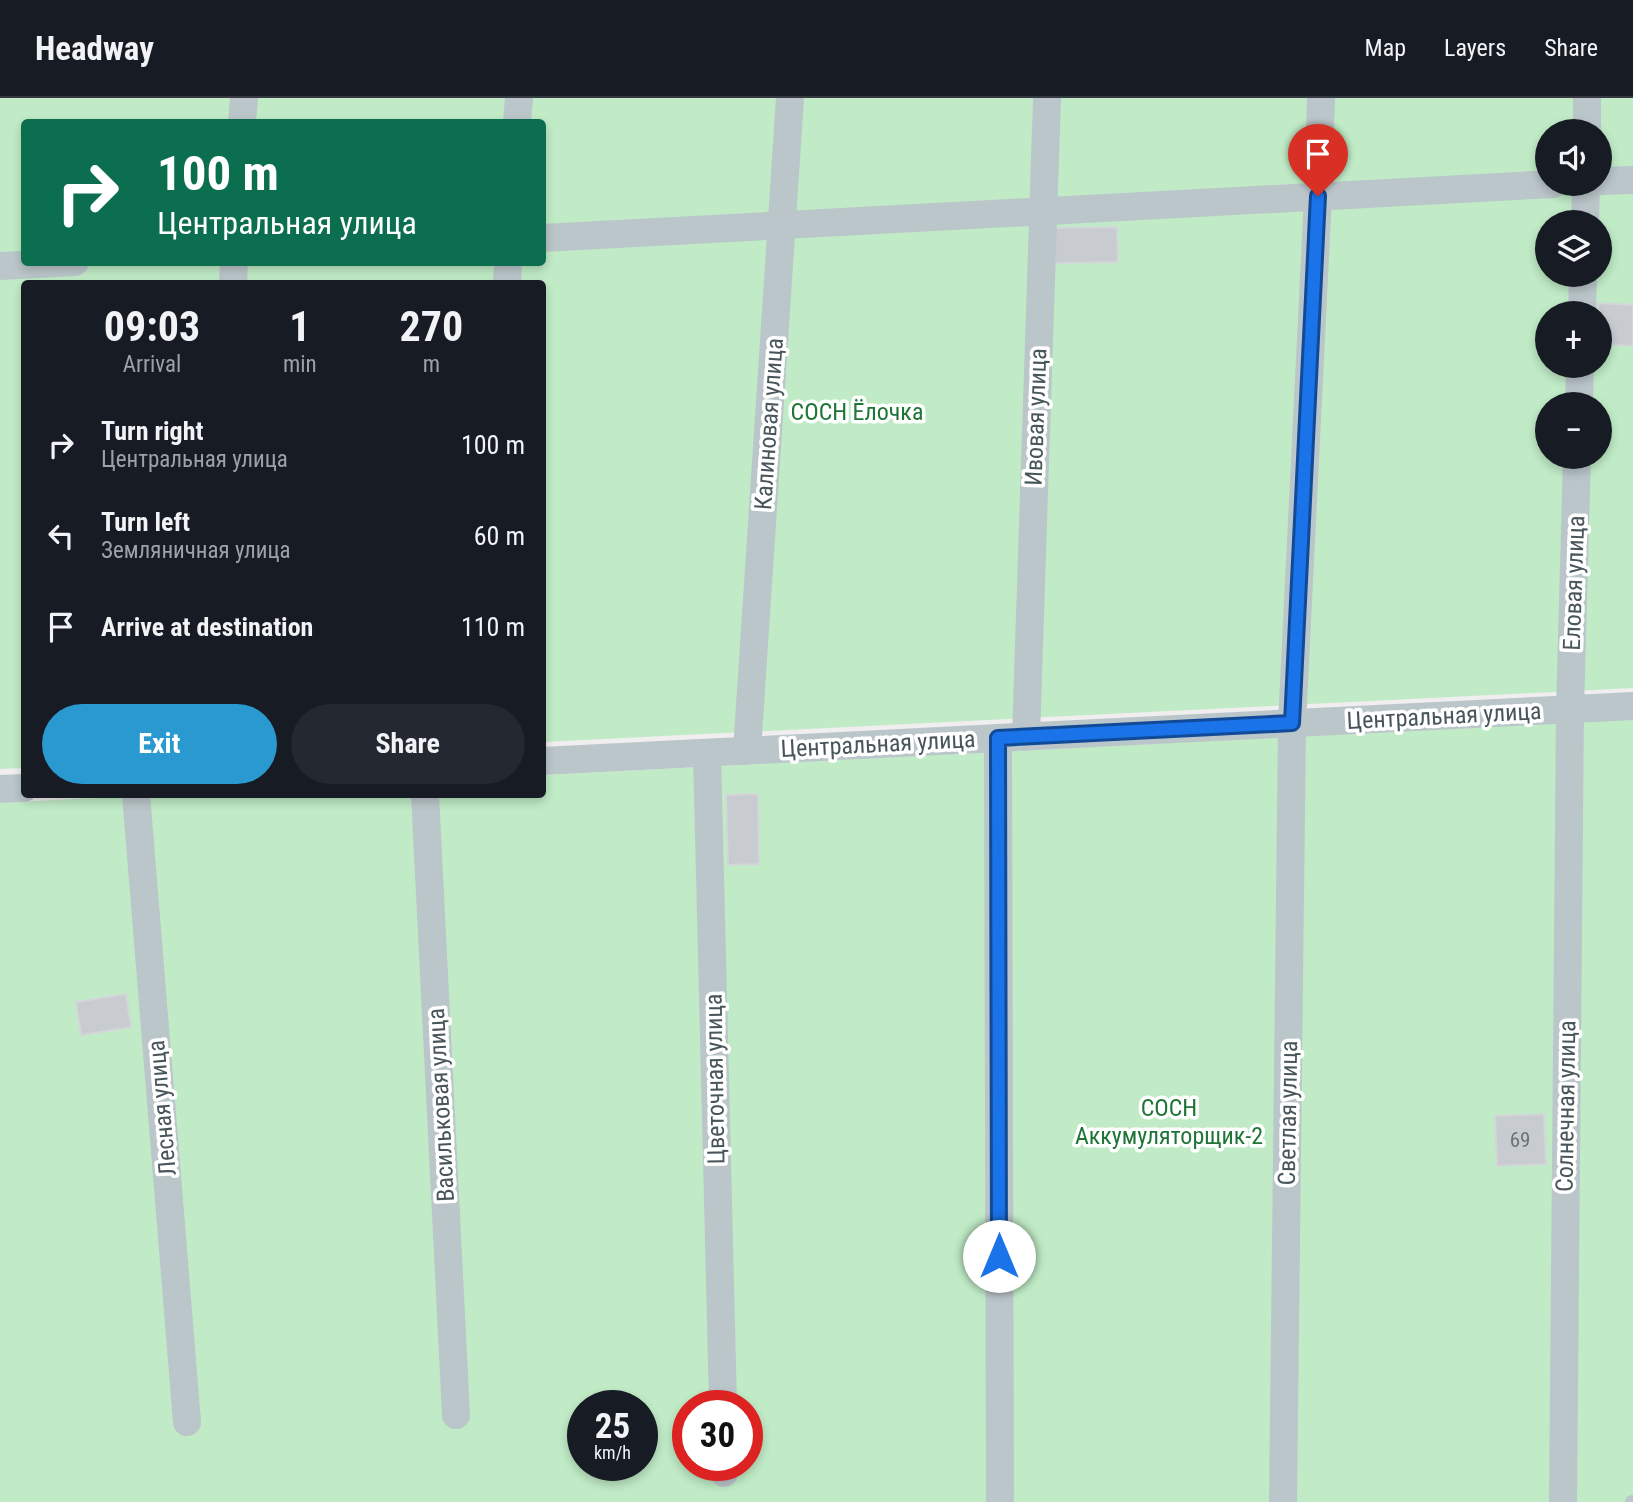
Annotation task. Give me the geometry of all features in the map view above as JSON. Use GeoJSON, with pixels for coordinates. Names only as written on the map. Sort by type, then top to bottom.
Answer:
{"type":"FeatureCollection","features":[{"type":"Feature","properties":{"kind":"street"},"geometry":{"type":"LineString","coordinates":[[243,119],[244,98]]}},
{"type":"Feature","properties":{"kind":"street"},"geometry":{"type":"LineString","coordinates":[[517,119],[519,98]]}},
{"type":"Feature","properties":{"kind":"street","name":"Калиновая улица"},"geometry":{"type":"LineString","coordinates":[[747,751],[790,98]]}},
{"type":"Feature","properties":{"kind":"street","name":"Ивовая улица"},"geometry":{"type":"LineString","coordinates":[[1026,737],[1047,98]]}},
{"type":"Feature","properties":{"kind":"street","name":"Светлая улица"},"geometry":{"type":"LineString","coordinates":[[1283,1502],[1292,723],[1321,98]]}},
{"type":"Feature","properties":{"kind":"street"},"geometry":{"type":"LineString","coordinates":[[1587,98],[1587,119]]}},
{"type":"Feature","properties":{"kind":"street"},"geometry":{"type":"LineString","coordinates":[[1612,181],[1633,180]]}},
{"type":"Feature","properties":{"kind":"street"},"geometry":{"type":"LineString","coordinates":[[546,238],[1535,185]]}},
{"type":"Feature","properties":{"kind":"street"},"geometry":{"type":"LineString","coordinates":[[0,266],[21,265]]}},
{"type":"Feature","properties":{"kind":"street","name":"Еловая улица"},"geometry":{"type":"LineString","coordinates":[[1570,709],[1577,469]]}},
{"type":"Feature","properties":{"kind":"street","name":"Центральная улица"},"geometry":{"type":"LineString","coordinates":[[546,761],[1633,706]]}},
{"type":"Feature","properties":{"kind":"street","name":"Солнечная улица"},"geometry":{"type":"LineString","coordinates":[[1563,1502],[1570,709]]}},
{"type":"Feature","properties":{"kind":"street"},"geometry":{"type":"LineString","coordinates":[[998,738],[1000,1502]]}},
{"type":"Feature","properties":{"kind":"street","name":"Цветочная улица"},"geometry":{"type":"LineString","coordinates":[[707,753],[723,1390]]}},
{"type":"Feature","properties":{"kind":"street"},"geometry":{"type":"LineString","coordinates":[[0,789],[21,788]]}},
{"type":"Feature","properties":{"kind":"street","name":"Лесная улица"},"geometry":{"type":"LineString","coordinates":[[136,798],[187,1422]]}},
{"type":"Feature","properties":{"kind":"street","name":"Васильковая улица"},"geometry":{"type":"LineString","coordinates":[[425,798],[456,1415]]}},
{"type":"Feature","properties":{"kind":"green space","name":"СОСН Ёлочка"},"geometry":{"type":"Polygon","coordinates":[[[0,98],[1633,98],[1633,688],[546,742],[546,280],[21,280],[21,768],[0,769],[0,98]]]}},
{"type":"Feature","properties":{"kind":"green space","name":"СОСН Аккумуляторщик-2"},"geometry":{"type":"Polygon","coordinates":[[[1633,719],[1633,1502],[0,1502],[0,803],[93,798],[546,798],[546,775],[1633,719]]]}},
{"type":"Feature","properties":{"kind":"building"},"geometry":{"type":"Polygon","coordinates":[[[1117,227],[1118,262],[1055,263],[1054,228],[1117,227]]]}},
{"type":"Feature","properties":{"kind":"building"},"geometry":{"type":"Polygon","coordinates":[[[1612,304],[1633,305],[1633,346],[1612,345],[1612,304]]]}},
{"type":"Feature","properties":{"kind":"building"},"geometry":{"type":"Polygon","coordinates":[[[758,794],[759,864],[728,865],[726,795],[758,794]]]}},
{"type":"Feature","properties":{"kind":"building"},"geometry":{"type":"Polygon","coordinates":[[[126,994],[131,1027],[81,1035],[76,1002],[126,994]]]}},
{"type":"Feature","properties":{"kind":"building"},"geometry":{"type":"Polygon","coordinates":[[[1544,1114],[1546,1164],[1497,1166],[1495,1116],[1544,1114]]]}},
{"type":"Feature","properties":{"kind":"route"},"geometry":{"type":"LineString","coordinates":[[999,1256],[998,738],[1292,723],[1318,196]]}}]}
